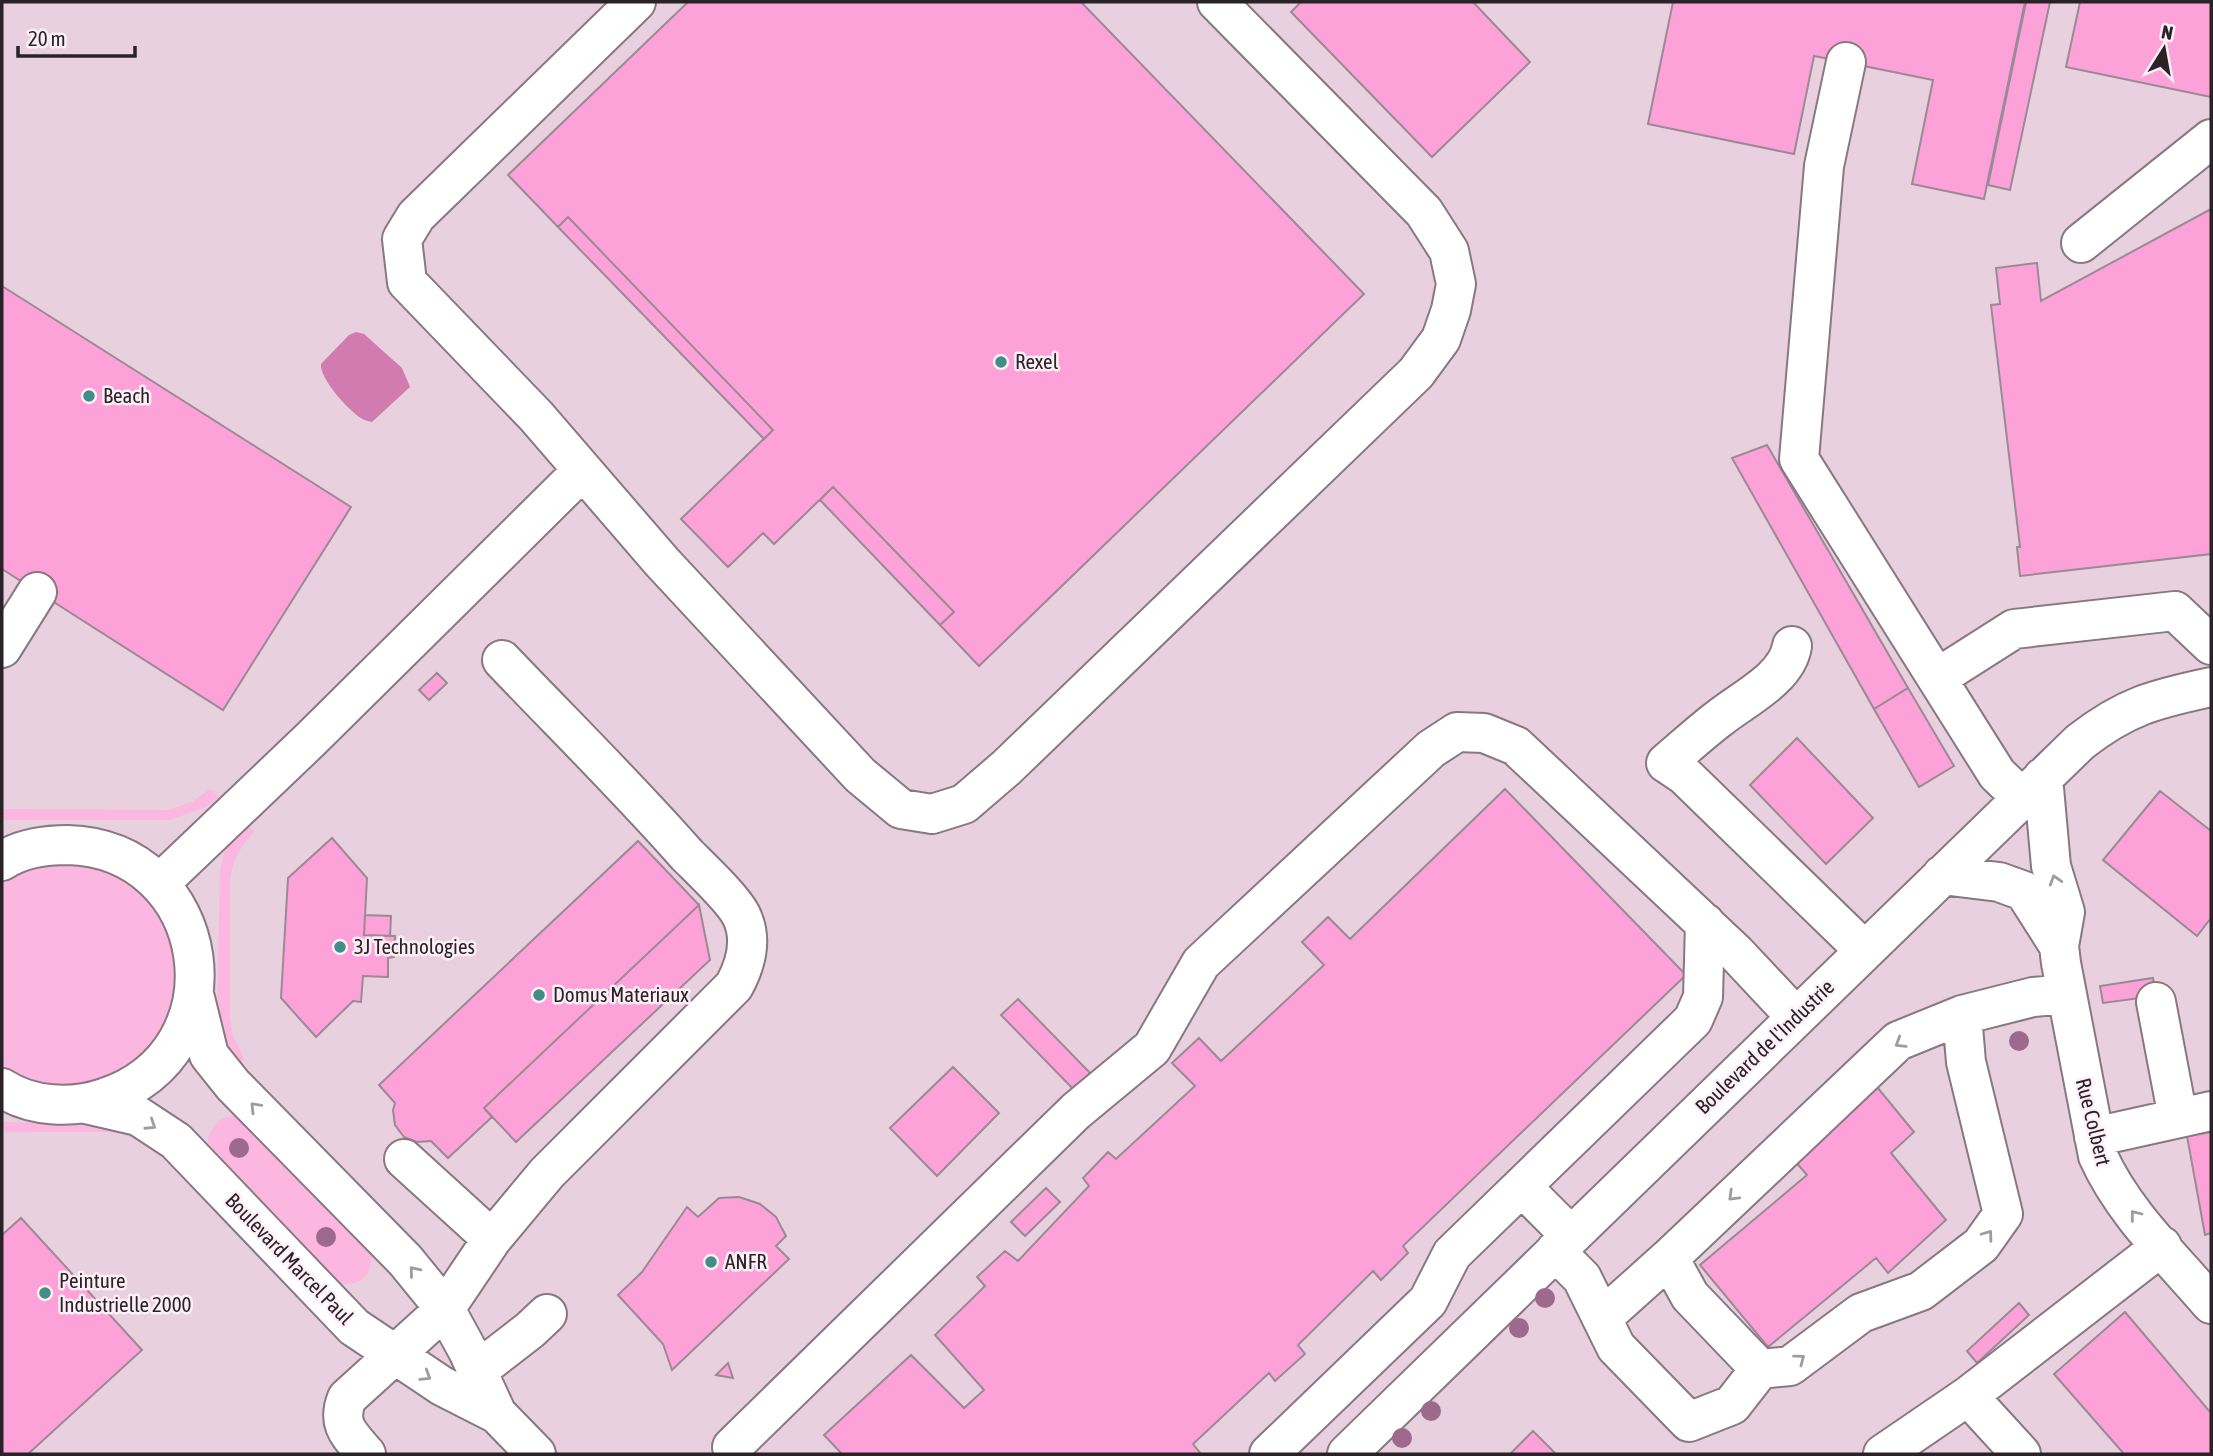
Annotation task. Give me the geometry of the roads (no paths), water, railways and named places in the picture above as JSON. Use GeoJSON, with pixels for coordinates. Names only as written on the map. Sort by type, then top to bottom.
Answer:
{"type":"FeatureCollection","features":[{"type":"Feature","properties":{"kind":"street"},"geometry":{"type":"LineString","coordinates":[[636,2],[416,216],[402,239],[407,282],[536,415],[662,562],[860,775],[901,808],[932,814],[964,804],[1006,768],[1416,373],[1441,339],[1456,284],[1449,251],[1424,212],[1217,2]]}},
{"type":"Feature","properties":{"kind":"street"},"geometry":{"type":"LineString","coordinates":[[1846,62],[1824,166],[1799,459],[1997,774],[2033,788]]}},
{"type":"Feature","properties":{"kind":"street"},"geometry":{"type":"LineString","coordinates":[[2081,243],[2211,139]]}},
{"type":"Feature","properties":{"kind":"street"},"geometry":{"type":"LineString","coordinates":[[159,884],[582,471]]}},
{"type":"Feature","properties":{"kind":"street"},"geometry":{"type":"LineString","coordinates":[[2,648],[37,592]]}},
{"type":"Feature","properties":{"kind":"street"},"geometry":{"type":"LineString","coordinates":[[1937,678],[2014,629],[2175,611],[2211,645]]}},
{"type":"Feature","properties":{"kind":"street"},"geometry":{"type":"LineString","coordinates":[[1792,646],[1790,661],[1748,701],[1722,716],[1666,763],[1684,775],[1864,950]]}},
{"type":"Feature","properties":{"kind":"street"},"geometry":{"type":"LineString","coordinates":[[366,1454],[345,1429],[342,1409],[347,1398],[444,1309],[492,1239],[547,1173],[734,986],[743,970],[748,952],[747,932],[740,914],[668,833],[502,660]]}},
{"type":"Feature","properties":{"kind":"street","name":"Boulevard de l'Industrie"},"geometry":{"type":"LineString","coordinates":[[1347,1454],[2080,742],[2120,713],[2145,703],[2211,687]]}},
{"type":"Feature","properties":{"kind":"street"},"geometry":{"type":"LineString","coordinates":[[732,1447],[1076,1111],[1152,1048],[1202,963],[1431,748],[1457,732],[1484,733],[1516,746],[1736,953],[1796,1017]]}},
{"type":"Feature","properties":{"kind":"street","name":"Rue Colbert"},"geometry":{"type":"LineString","coordinates":[[2033,788],[2065,912],[2059,946],[2098,1156],[2109,1180],[2138,1219],[2211,1304]]}},
{"type":"Feature","properties":{"kind":"street"},"geometry":{"type":"LineString","coordinates":[[2,861],[10,856],[49,845],[89,846],[127,859],[159,884],[183,917],[195,957],[194,998],[181,1036],[158,1068],[125,1091],[86,1104],[47,1104],[2,1088]]}},
{"type":"Feature","properties":{"kind":"street","name":"Rue Colbert"},"geometry":{"type":"LineString","coordinates":[[1942,875],[1999,882],[2024,891],[2059,946]]}},
{"type":"Feature","properties":{"kind":"street"},"geometry":{"type":"LineString","coordinates":[[1269,1454],[1428,1301],[1452,1254],[1693,1020],[1703,997],[1705,923]]}},
{"type":"Feature","properties":{"kind":"street"},"geometry":{"type":"LineString","coordinates":[[1602,1318],[1898,1041],[1962,1015],[2033,997],[2066,994]]}},
{"type":"Feature","properties":{"kind":"street","name":"Boulevard Marcel Paul"},"geometry":{"type":"LineString","coordinates":[[194,998],[209,1055],[233,1085],[405,1260],[444,1309],[496,1414]]}},
{"type":"Feature","properties":{"kind":"street"},"geometry":{"type":"LineString","coordinates":[[2094,1137],[2195,1115],[2156,1002]]}},
{"type":"Feature","properties":{"kind":"street"},"geometry":{"type":"LineString","coordinates":[[1522,1187],[1563,1243],[1616,1346],[1689,1422],[1732,1405],[1760,1369],[1790,1366],[1861,1313],[1921,1291],[1981,1244],[2003,1214],[1966,1062],[1962,1015]]}},
{"type":"Feature","properties":{"kind":"street","name":"Boulevard Marcel Paul"},"geometry":{"type":"LineString","coordinates":[[86,1104],[138,1116],[176,1141],[354,1327],[442,1386],[496,1414],[536,1454]]}},
{"type":"Feature","properties":{"kind":"street"},"geometry":{"type":"LineString","coordinates":[[404,1158],[492,1239]]}},
{"type":"Feature","properties":{"kind":"street"},"geometry":{"type":"LineString","coordinates":[[1883,1454],[1968,1396],[2162,1246]]}},
{"type":"Feature","properties":{"kind":"street"},"geometry":{"type":"LineString","coordinates":[[1669,1258],[1690,1296],[1760,1369]]}},
{"type":"Feature","properties":{"kind":"street"},"geometry":{"type":"LineString","coordinates":[[477,1371],[547,1314]]}},
{"type":"Feature","properties":{"kind":"street"},"geometry":{"type":"LineString","coordinates":[[1968,1396],[2021,1454]]}},
{"type":"Feature","properties":{"kind":"place","name":"Rexel"},"geometry":{"type":"Point","coordinates":[1001,362]}},
{"type":"Feature","properties":{"kind":"place","name":"Beach"},"geometry":{"type":"Point","coordinates":[89,396]}},
{"type":"Feature","properties":{"kind":"place","name":"3J Technologies"},"geometry":{"type":"Point","coordinates":[340,947]}},
{"type":"Feature","properties":{"kind":"place","name":"Domus Materiaux"},"geometry":{"type":"Point","coordinates":[539,995]}},
{"type":"Feature","properties":{"kind":"place","name":"ANFR"},"geometry":{"type":"Point","coordinates":[711,1262]}},
{"type":"Feature","properties":{"kind":"place","name":"Peinture Industrielle 2000"},"geometry":{"type":"Point","coordinates":[45,1293]}}]}
